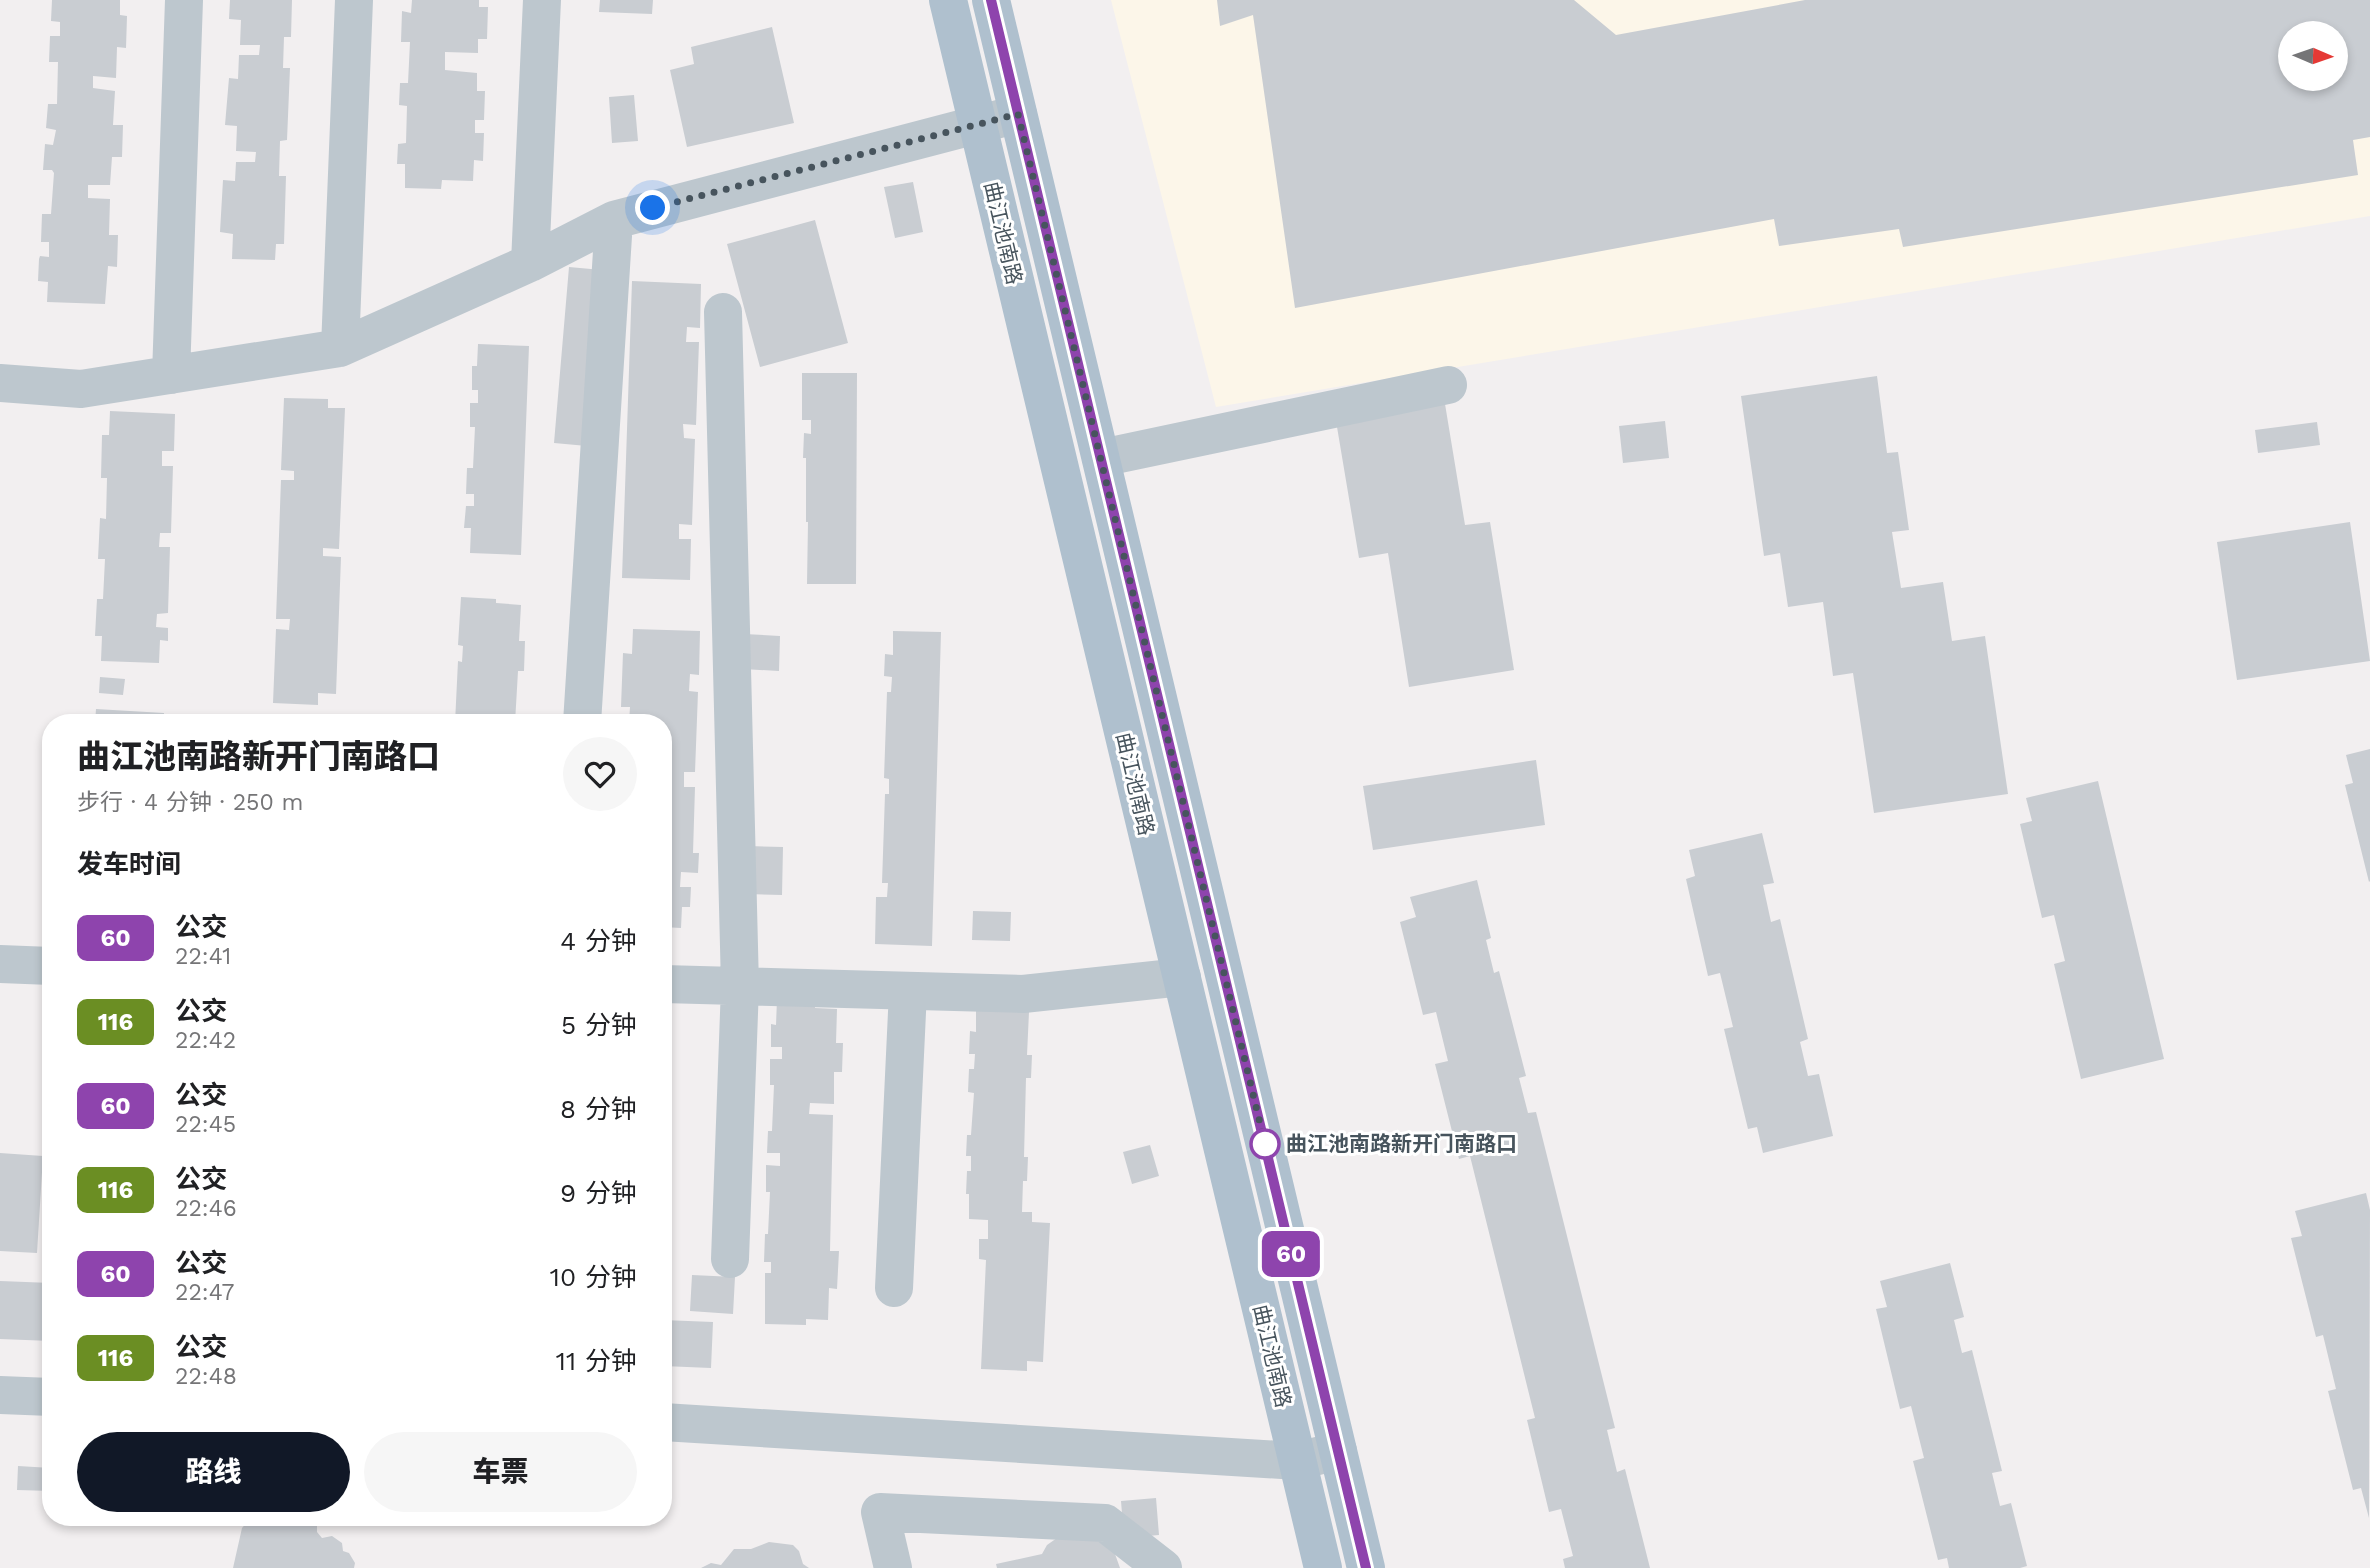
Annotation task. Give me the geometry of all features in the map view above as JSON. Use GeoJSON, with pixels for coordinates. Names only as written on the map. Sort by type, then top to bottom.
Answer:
{"type":"FeatureCollection","features":[{"type":"Feature","properties":{"kind":"main road","name":"曲江池南路"},"geometry":{"type":"LineString","coordinates":[[948,0],[1323,1568]]}},
{"type":"Feature","properties":{"kind":"main road","name":"曲江池南路"},"geometry":{"type":"LineString","coordinates":[[991,0],[1366,1568]]}},
{"type":"Feature","properties":{"kind":"street"},"geometry":{"type":"LineString","coordinates":[[171,375],[184,0]]}},
{"type":"Feature","properties":{"kind":"street"},"geometry":{"type":"LineString","coordinates":[[340,348],[354,0]]}},
{"type":"Feature","properties":{"kind":"street"},"geometry":{"type":"LineString","coordinates":[[530,263],[542,0]]}},
{"type":"Feature","properties":{"kind":"street"},"geometry":{"type":"LineString","coordinates":[[0,383],[81,389],[340,348],[530,263],[614,220],[1018,114]]}},
{"type":"Feature","properties":{"kind":"street"},"geometry":{"type":"LineString","coordinates":[[583,714],[614,220]]}},
{"type":"Feature","properties":{"kind":"street"},"geometry":{"type":"LineString","coordinates":[[723,312],[740,986],[730,1259]]}},
{"type":"Feature","properties":{"kind":"street"},"geometry":{"type":"LineString","coordinates":[[1101,458],[1448,385]]}},
{"type":"Feature","properties":{"kind":"street"},"geometry":{"type":"LineString","coordinates":[[0,964],[42,966]]}},
{"type":"Feature","properties":{"kind":"street"},"geometry":{"type":"LineString","coordinates":[[672,984],[1023,993],[1182,977]]}},
{"type":"Feature","properties":{"kind":"street"},"geometry":{"type":"LineString","coordinates":[[894,1288],[908,991]]}},
{"type":"Feature","properties":{"kind":"street"},"geometry":{"type":"LineString","coordinates":[[0,1395],[42,1397]]}},
{"type":"Feature","properties":{"kind":"street"},"geometry":{"type":"LineString","coordinates":[[672,1423],[1297,1461],[1338,1451]]}},
{"type":"Feature","properties":{"kind":"street"},"geometry":{"type":"LineString","coordinates":[[893,1568],[880,1512],[1105,1523],[1163,1568]]}},
{"type":"Feature","properties":{"kind":"shaded area"},"geometry":{"type":"Polygon","coordinates":[[[1111,0],[2370,0],[2370,216],[1216,407],[1111,0]]]}},
{"type":"Feature","properties":{"kind":"building"},"geometry":{"type":"Polygon","coordinates":[[[52,0],[120,0],[120,15],[127,16],[126,48],[117,47],[116,78],[93,76],[93,88],[115,91],[113,125],[123,125],[122,157],[112,157],[110,185],[88,185],[88,198],[110,199],[109,235],[118,235],[117,267],[108,266],[105,304],[47,302],[48,282],[38,281],[40,256],[49,257],[49,242],[41,242],[42,214],[51,214],[54,173],[52,170],[43,170],[45,144],[53,145],[56,130],[46,128],[48,104],[57,104],[58,62],[49,62],[50,36],[60,36],[60,22],[51,21],[52,0]]]}},
{"type":"Feature","properties":{"kind":"building"},"geometry":{"type":"Polygon","coordinates":[[[230,0],[292,0],[291,37],[284,37],[283,68],[290,68],[287,140],[280,141],[279,176],[286,176],[284,244],[276,244],[275,260],[232,259],[233,234],[220,232],[223,180],[235,181],[236,162],[255,162],[256,152],[236,151],[237,126],[225,125],[229,78],[238,79],[239,55],[259,55],[260,45],[240,45],[241,20],[229,19],[230,0]]]}},
{"type":"Feature","properties":{"kind":"building"},"geometry":{"type":"Polygon","coordinates":[[[412,0],[479,0],[479,7],[488,7],[487,39],[478,39],[478,53],[445,52],[445,70],[477,73],[477,91],[485,91],[484,120],[475,120],[475,133],[484,133],[483,161],[474,160],[473,181],[442,180],[441,189],[405,188],[405,164],[397,164],[398,144],[406,143],[407,106],[399,105],[400,83],[408,83],[410,42],[401,42],[402,11],[411,13],[412,0]]]}},
{"type":"Feature","properties":{"kind":"building"},"geometry":{"type":"Polygon","coordinates":[[[600,0],[653,0],[652,14],[599,12],[600,0]]]}},
{"type":"Feature","properties":{"kind":"building"},"geometry":{"type":"Polygon","coordinates":[[[1217,0],[1574,0],[1616,35],[1805,0],[2370,0],[2370,137],[2353,140],[2358,175],[1903,247],[1899,229],[1779,246],[1774,219],[1295,308],[1253,15],[1220,26],[1217,0]]]}},
{"type":"Feature","properties":{"kind":"building"},"geometry":{"type":"Polygon","coordinates":[[[772,27],[794,123],[687,147],[670,70],[694,64],[691,47],[772,27]]]}},
{"type":"Feature","properties":{"kind":"building"},"geometry":{"type":"Polygon","coordinates":[[[634,95],[638,141],[612,143],[609,97],[634,95]]]}},
{"type":"Feature","properties":{"kind":"building"},"geometry":{"type":"Polygon","coordinates":[[[913,182],[923,232],[895,238],[884,187],[913,182]]]}},
{"type":"Feature","properties":{"kind":"building"},"geometry":{"type":"Polygon","coordinates":[[[815,220],[848,343],[760,367],[727,244],[815,220]]]}},
{"type":"Feature","properties":{"kind":"building"},"geometry":{"type":"Polygon","coordinates":[[[569,267],[602,270],[587,446],[554,443],[569,267]]]}},
{"type":"Feature","properties":{"kind":"building"},"geometry":{"type":"Polygon","coordinates":[[[632,281],[701,284],[700,328],[687,327],[686,342],[699,342],[696,425],[683,424],[684,438],[695,439],[692,525],[679,524],[679,539],[691,539],[690,580],[622,578],[632,281]]]}},
{"type":"Feature","properties":{"kind":"building"},"geometry":{"type":"Polygon","coordinates":[[[478,344],[529,346],[521,555],[470,553],[471,528],[464,528],[466,506],[474,506],[474,494],[466,494],[467,468],[473,468],[475,427],[470,427],[470,403],[478,403],[478,390],[472,390],[472,366],[477,366],[478,344]]]}},
{"type":"Feature","properties":{"kind":"building"},"geometry":{"type":"Polygon","coordinates":[[[802,373],[857,373],[856,584],[807,584],[806,458],[803,458],[804,433],[811,434],[811,420],[802,420],[802,373]]]}},
{"type":"Feature","properties":{"kind":"building"},"geometry":{"type":"Polygon","coordinates":[[[1877,376],[1887,453],[1898,452],[1909,530],[1892,532],[1901,588],[1943,582],[1952,641],[1985,636],[2008,794],[1874,813],[1853,673],[1833,676],[1823,602],[1788,607],[1780,553],[1764,556],[1741,396],[1877,376]]]}},
{"type":"Feature","properties":{"kind":"building"},"geometry":{"type":"Polygon","coordinates":[[[284,398],[328,399],[328,408],[345,408],[339,549],[323,548],[323,556],[341,557],[336,694],[318,693],[318,705],[273,703],[276,629],[289,630],[290,619],[276,619],[281,480],[294,480],[294,471],[281,470],[284,398]]]}},
{"type":"Feature","properties":{"kind":"building"},"geometry":{"type":"Polygon","coordinates":[[[1445,404],[1465,525],[1490,522],[1514,670],[1409,687],[1388,553],[1359,558],[1336,421],[1445,404]]]}},
{"type":"Feature","properties":{"kind":"building"},"geometry":{"type":"Polygon","coordinates":[[[110,411],[175,414],[174,451],[162,451],[162,466],[173,466],[171,533],[160,533],[159,547],[170,547],[168,613],[157,614],[156,627],[168,628],[168,641],[160,640],[159,663],[101,661],[102,636],[95,636],[97,599],[103,599],[105,559],[98,559],[100,518],[106,519],[107,478],[101,478],[102,435],[109,435],[110,411]]]}},
{"type":"Feature","properties":{"kind":"building"},"geometry":{"type":"Polygon","coordinates":[[[1665,421],[1669,458],[1623,463],[1619,426],[1665,421]]]}},
{"type":"Feature","properties":{"kind":"building"},"geometry":{"type":"Polygon","coordinates":[[[2317,422],[2320,445],[2258,453],[2255,430],[2317,422]]]}},
{"type":"Feature","properties":{"kind":"building"},"geometry":{"type":"Polygon","coordinates":[[[2350,522],[2370,661],[2237,680],[2217,542],[2350,522]]]}},
{"type":"Feature","properties":{"kind":"building"},"geometry":{"type":"Polygon","coordinates":[[[461,597],[496,599],[496,603],[521,605],[519,641],[525,641],[524,671],[518,671],[516,714],[455,714],[458,661],[462,662],[463,646],[458,645],[461,597]]]}},
{"type":"Feature","properties":{"kind":"building"},"geometry":{"type":"Polygon","coordinates":[[[633,629],[700,631],[699,675],[690,674],[689,691],[698,692],[695,772],[684,772],[684,787],[695,787],[693,853],[699,853],[698,873],[681,872],[680,887],[691,887],[690,907],[682,907],[681,928],[672,928],[672,714],[630,714],[630,707],[621,707],[623,653],[632,654],[633,629]]]}},
{"type":"Feature","properties":{"kind":"building"},"geometry":{"type":"Polygon","coordinates":[[[893,631],[941,632],[932,946],[875,944],[876,897],[887,897],[888,883],[882,883],[885,794],[889,794],[889,779],[884,778],[887,692],[891,692],[892,677],[884,676],[885,654],[893,655],[893,631]]]}},
{"type":"Feature","properties":{"kind":"building"},"geometry":{"type":"Polygon","coordinates":[[[744,634],[780,636],[779,671],[743,669],[744,634]]]}},
{"type":"Feature","properties":{"kind":"building"},"geometry":{"type":"Polygon","coordinates":[[[100,677],[125,679],[123,695],[99,693],[100,677]]]}},
{"type":"Feature","properties":{"kind":"building"},"geometry":{"type":"Polygon","coordinates":[[[96,709],[164,713],[164,714],[96,714],[96,709]]]}},
{"type":"Feature","properties":{"kind":"building"},"geometry":{"type":"Polygon","coordinates":[[[2370,749],[2369,882],[2345,785],[2353,783],[2346,755],[2370,749]]]}},
{"type":"Feature","properties":{"kind":"building"},"geometry":{"type":"Polygon","coordinates":[[[1536,760],[1545,825],[1373,850],[1363,786],[1536,760]]]}},
{"type":"Feature","properties":{"kind":"building"},"geometry":{"type":"Polygon","coordinates":[[[2098,781],[2164,1059],[2081,1079],[2054,964],[2065,961],[2054,915],[2042,918],[2020,824],[2032,821],[2026,798],[2098,781]]]}},
{"type":"Feature","properties":{"kind":"building"},"geometry":{"type":"Polygon","coordinates":[[[1762,833],[1774,883],[1763,885],[1771,922],[1780,919],[1808,1039],[1800,1042],[1808,1076],[1819,1074],[1833,1136],[1763,1153],[1757,1127],[1748,1129],[1724,1029],[1733,1027],[1720,973],[1708,976],[1686,879],[1695,876],[1689,850],[1762,833]]]}},
{"type":"Feature","properties":{"kind":"building"},"geometry":{"type":"Polygon","coordinates":[[[748,846],[783,847],[782,895],[747,894],[748,846]]]}},
{"type":"Feature","properties":{"kind":"building"},"geometry":{"type":"Polygon","coordinates":[[[1477,880],[1491,938],[1486,940],[1494,973],[1499,971],[1526,1076],[1519,1078],[1528,1113],[1536,1112],[1615,1428],[1607,1430],[1617,1472],[1625,1469],[1650,1568],[1565,1568],[1563,1559],[1573,1556],[1561,1509],[1549,1512],[1527,1420],[1535,1418],[1470,1156],[1459,1159],[1435,1064],[1448,1061],[1436,1012],[1423,1015],[1400,922],[1416,917],[1410,897],[1477,880]]]}},
{"type":"Feature","properties":{"kind":"building"},"geometry":{"type":"Polygon","coordinates":[[[973,911],[1011,912],[1010,941],[972,940],[973,911]]]}},
{"type":"Feature","properties":{"kind":"building"},"geometry":{"type":"Polygon","coordinates":[[[777,999],[815,1000],[815,1008],[837,1009],[836,1043],[843,1043],[842,1072],[834,1072],[834,1104],[810,1103],[809,1114],[833,1115],[830,1251],[839,1251],[837,1289],[829,1288],[828,1320],[806,1319],[806,1325],[765,1324],[765,1273],[771,1273],[771,1262],[764,1262],[770,1192],[766,1192],[766,1165],[780,1166],[780,1153],[767,1153],[768,1131],[772,1131],[774,1085],[770,1085],[770,1059],[782,1059],[782,1047],[771,1047],[771,1024],[776,1025],[777,999]]]}},
{"type":"Feature","properties":{"kind":"building"},"geometry":{"type":"Polygon","coordinates":[[[976,1010],[1029,1012],[1027,1055],[1032,1055],[1031,1078],[1026,1078],[1024,1157],[1028,1157],[1027,1181],[1023,1181],[1022,1212],[1032,1212],[1032,1222],[1050,1223],[1043,1362],[1027,1361],[1027,1371],[981,1369],[986,1260],[979,1259],[979,1239],[988,1239],[988,1220],[969,1219],[969,1194],[966,1194],[967,1171],[971,1171],[971,1156],[966,1156],[967,1135],[971,1135],[974,1093],[968,1092],[969,1069],[974,1069],[975,1054],[969,1054],[970,1031],[976,1032],[976,1010]]]}},
{"type":"Feature","properties":{"kind":"building"},"geometry":{"type":"Polygon","coordinates":[[[1150,1145],[1159,1176],[1132,1184],[1123,1152],[1150,1145]]]}},
{"type":"Feature","properties":{"kind":"building"},"geometry":{"type":"Polygon","coordinates":[[[0,1153],[42,1156],[37,1253],[0,1251],[0,1153]]]}},
{"type":"Feature","properties":{"kind":"building"},"geometry":{"type":"Polygon","coordinates":[[[2366,1193],[2370,1210],[2369,1518],[2361,1488],[2353,1490],[2328,1391],[2336,1389],[2323,1335],[2316,1337],[2291,1238],[2302,1236],[2295,1211],[2366,1193]]]}},
{"type":"Feature","properties":{"kind":"building"},"geometry":{"type":"Polygon","coordinates":[[[1950,1263],[1964,1317],[1954,1320],[1962,1353],[1972,1350],[2002,1471],[1992,1473],[2000,1506],[2011,1503],[2027,1566],[2020,1568],[1949,1568],[1947,1558],[1938,1560],[1913,1461],[1924,1458],[1911,1406],[1900,1409],[1876,1309],[1887,1307],[1880,1281],[1950,1263]]]}},
{"type":"Feature","properties":{"kind":"building"},"geometry":{"type":"Polygon","coordinates":[[[692,1275],[735,1277],[733,1314],[690,1311],[692,1275]]]}},
{"type":"Feature","properties":{"kind":"building"},"geometry":{"type":"Polygon","coordinates":[[[0,1281],[42,1283],[42,1341],[0,1339],[0,1281]]]}},
{"type":"Feature","properties":{"kind":"building"},"geometry":{"type":"Polygon","coordinates":[[[672,1320],[713,1322],[711,1368],[672,1366],[672,1320]]]}},
{"type":"Feature","properties":{"kind":"building"},"geometry":{"type":"Polygon","coordinates":[[[18,1466],[42,1467],[42,1491],[17,1490],[18,1466]]]}},
{"type":"Feature","properties":{"kind":"building"},"geometry":{"type":"Polygon","coordinates":[[[1156,1498],[1159,1535],[1124,1538],[1121,1501],[1156,1498]]]}},
{"type":"Feature","properties":{"kind":"building"},"geometry":{"type":"Polygon","coordinates":[[[317,1526],[317,1532],[322,1538],[332,1536],[342,1543],[343,1551],[349,1553],[355,1563],[354,1568],[233,1568],[242,1528],[317,1526]]]}},
{"type":"Feature","properties":{"kind":"building"},"geometry":{"type":"Polygon","coordinates":[[[1057,1538],[1099,1539],[1115,1554],[1120,1568],[997,1568],[996,1564],[1042,1554],[1047,1545],[1057,1538]]]}},
{"type":"Feature","properties":{"kind":"building"},"geometry":{"type":"Polygon","coordinates":[[[769,1542],[793,1545],[799,1551],[803,1564],[809,1568],[701,1568],[711,1563],[721,1565],[734,1549],[751,1549],[769,1542]]]}},
{"type":"Feature","properties":{"kind":"bus line","name":"60"},"geometry":{"type":"LineString","coordinates":[[991,0],[1366,1568]]}},
{"type":"Feature","properties":{"kind":"place","name":"曲江池南路新开门南路口"},"geometry":{"type":"Point","coordinates":[1265,1144]}},
{"type":"Feature","properties":{"kind":"route"},"geometry":{"type":"LineString","coordinates":[[653,208],[1018,114],[1265,1144]]}}]}
